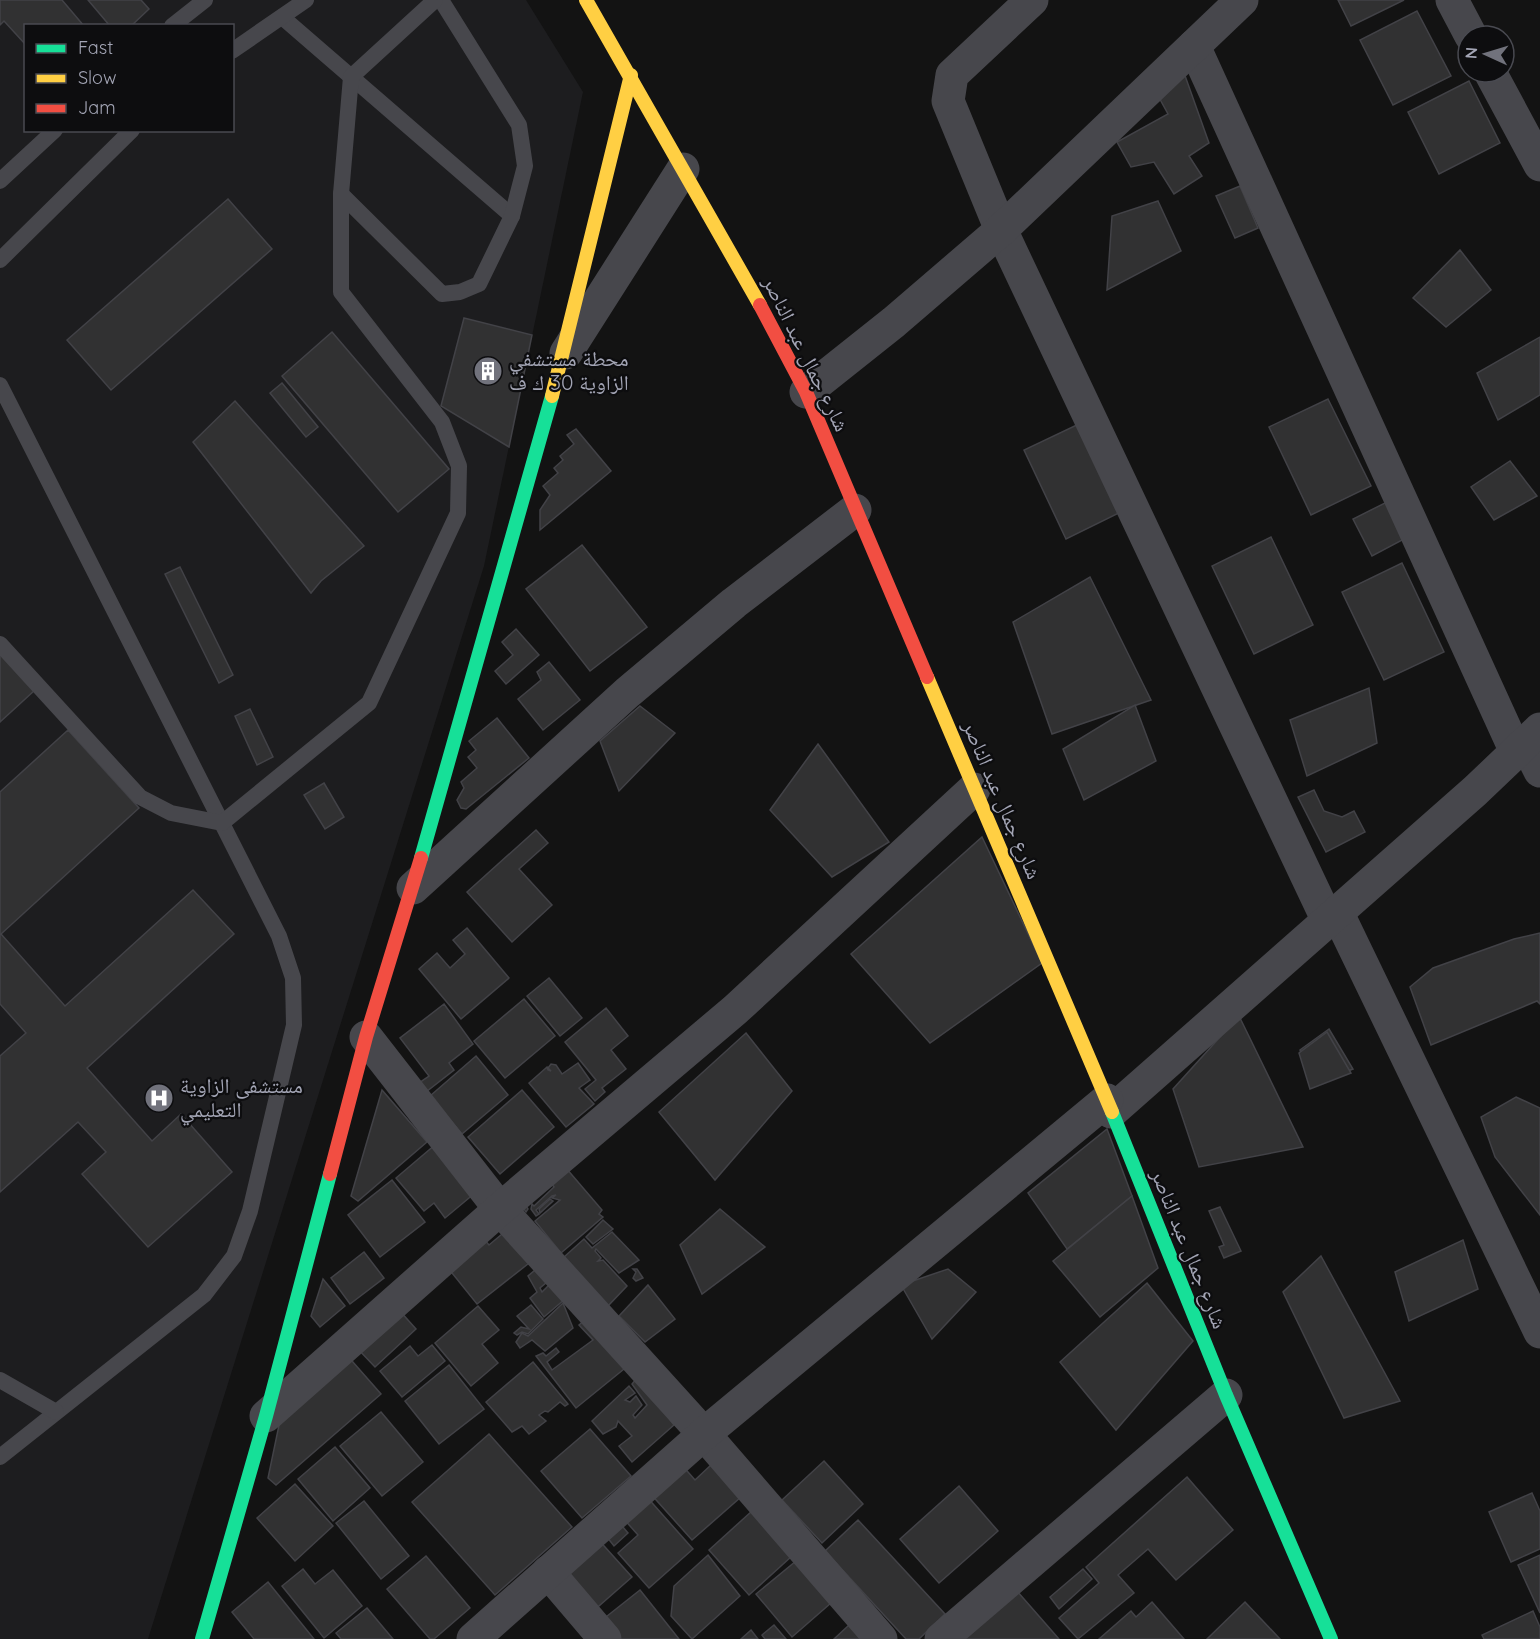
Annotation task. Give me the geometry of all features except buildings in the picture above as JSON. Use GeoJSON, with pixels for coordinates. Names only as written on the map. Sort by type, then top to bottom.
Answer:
{"type":"FeatureCollection","features":[{"type":"Feature","properties":{"kind":"main road","name":"شارع جمال عبد الناصر"},"geometry":{"type":"LineString","coordinates":[[586,0],[747,281],[806,392],[1109,1106],[1226,1395],[1331,1639]]}},
{"type":"Feature","properties":{"kind":"main road"},"geometry":{"type":"LineString","coordinates":[[202,1639],[266,1416],[366,1037],[413,888],[563,357],[631,75]]}},
{"type":"Feature","properties":{"kind":"street"},"geometry":{"type":"LineString","coordinates":[[1032,0],[952,75],[948,87],[950,106],[1001,230],[1332,916],[1540,1332]]}},
{"type":"Feature","properties":{"kind":"street"},"geometry":{"type":"LineString","coordinates":[[806,392],[894,322],[1001,230],[1242,0]]}},
{"type":"Feature","properties":{"kind":"street"},"geometry":{"type":"LineString","coordinates":[[1452,0],[1465,24]]}},
{"type":"Feature","properties":{"kind":"street"},"geometry":{"type":"LineString","coordinates":[[473,1639],[704,1434],[1109,1106],[1531,749],[1194,46]]}},
{"type":"Feature","properties":{"kind":"street"},"geometry":{"type":"LineString","coordinates":[[1496,84],[1540,165]]}},
{"type":"Feature","properties":{"kind":"street"},"geometry":{"type":"LineString","coordinates":[[563,357],[683,169]]}},
{"type":"Feature","properties":{"kind":"street"},"geometry":{"type":"LineString","coordinates":[[413,888],[627,693],[734,603],[855,510]]}},
{"type":"Feature","properties":{"kind":"street"},"geometry":{"type":"LineString","coordinates":[[266,1416],[500,1209],[735,1010],[974,789]]}},
{"type":"Feature","properties":{"kind":"street"},"geometry":{"type":"LineString","coordinates":[[366,1037],[500,1209],[704,1434],[881,1639]]}},
{"type":"Feature","properties":{"kind":"street"},"geometry":{"type":"LineString","coordinates":[[941,1639],[1226,1395]]}},
{"type":"Feature","properties":{"kind":"street"},"geometry":{"type":"LineString","coordinates":[[548,1572],[605,1639]]}},
{"type":"Feature","properties":{"kind":"lane"},"geometry":{"type":"LineString","coordinates":[[175,24],[205,0]]}},
{"type":"Feature","properties":{"kind":"lane"},"geometry":{"type":"LineString","coordinates":[[234,50],[306,0]]}},
{"type":"Feature","properties":{"kind":"lane"},"geometry":{"type":"LineString","coordinates":[[222,823],[369,703],[458,513],[459,466],[442,422],[341,292],[341,194],[351,77],[435,0]]}},
{"type":"Feature","properties":{"kind":"lane"},"geometry":{"type":"LineString","coordinates":[[341,194],[442,294],[460,292],[479,284],[512,216],[525,166],[519,125],[441,0]]}},
{"type":"Feature","properties":{"kind":"lane"},"geometry":{"type":"LineString","coordinates":[[282,17],[512,216]]}},
{"type":"Feature","properties":{"kind":"lane"},"geometry":{"type":"LineString","coordinates":[[0,181],[53,132]]}},
{"type":"Feature","properties":{"kind":"lane"},"geometry":{"type":"LineString","coordinates":[[0,260],[130,132]]}},
{"type":"Feature","properties":{"kind":"lane"},"geometry":{"type":"LineString","coordinates":[[0,385],[279,936],[293,978],[294,1025],[250,1211],[234,1256],[204,1295],[0,1457]]}},
{"type":"Feature","properties":{"kind":"lane"},"geometry":{"type":"LineString","coordinates":[[0,645],[140,798],[171,813],[222,823]]}},
{"type":"Feature","properties":{"kind":"lane"},"geometry":{"type":"LineString","coordinates":[[0,1380],[56,1412]]}},
{"type":"Feature","properties":{"kind":"shaded area","name":"مستشفى الزاوية التعليمي"},"geometry":{"type":"Polygon","coordinates":[[[0,0],[526,0],[583,92],[484,566],[148,1639],[0,1639],[0,0]]]}},
{"type":"Feature","properties":{"kind":"traffic: fast"},"geometry":{"type":"LineString","coordinates":[[421,858],[552,396]]}},
{"type":"Feature","properties":{"kind":"traffic: fast"},"geometry":{"type":"LineString","coordinates":[[1112,1112],[1226,1395],[1331,1639]]}},
{"type":"Feature","properties":{"kind":"traffic: fast"},"geometry":{"type":"LineString","coordinates":[[202,1639],[266,1416],[330,1174]]}},
{"type":"Feature","properties":{"kind":"traffic: slow"},"geometry":{"type":"LineString","coordinates":[[586,0],[760,305]]}},
{"type":"Feature","properties":{"kind":"traffic: slow"},"geometry":{"type":"LineString","coordinates":[[552,396],[631,75]]}},
{"type":"Feature","properties":{"kind":"traffic: slow"},"geometry":{"type":"LineString","coordinates":[[927,677],[1112,1112]]}},
{"type":"Feature","properties":{"kind":"traffic: jam"},"geometry":{"type":"LineString","coordinates":[[760,305],[806,392],[927,677]]}},
{"type":"Feature","properties":{"kind":"traffic: jam"},"geometry":{"type":"LineString","coordinates":[[330,1174],[366,1037],[421,858]]}},
{"type":"Feature","properties":{"kind":"place","name":"محطة مستشفي الزاوية 30 ك ف"},"geometry":{"type":"Point","coordinates":[488,371]}},
{"type":"Feature","properties":{"kind":"place","name":"مستشفى الزاوية التعليمي"},"geometry":{"type":"Point","coordinates":[159,1098]}}]}
